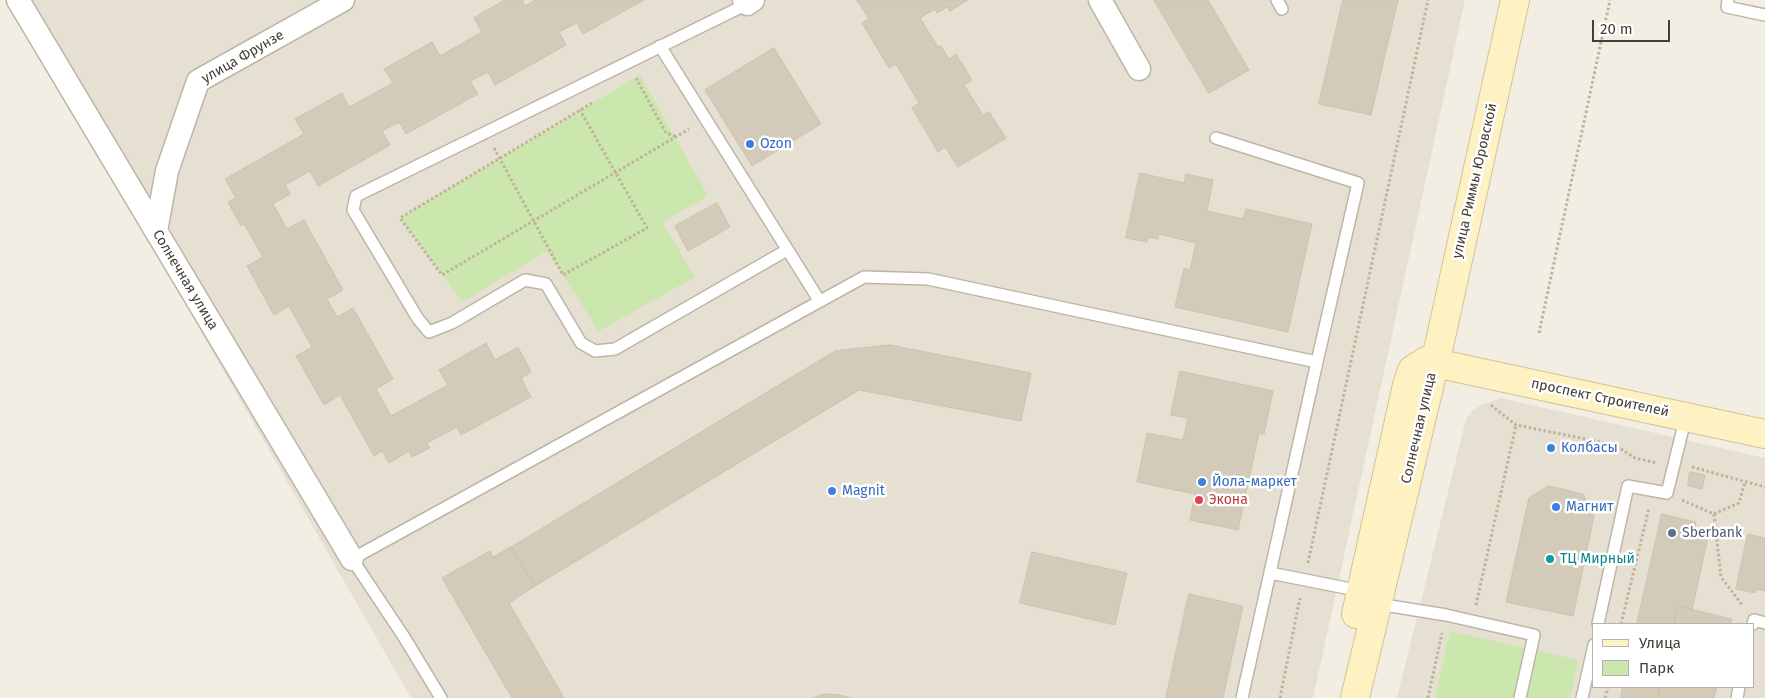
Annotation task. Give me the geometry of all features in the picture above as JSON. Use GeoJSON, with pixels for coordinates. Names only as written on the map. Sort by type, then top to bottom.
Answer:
{"type":"FeatureCollection","features":[{"type":"Feature","properties":{"kind":"main road","name":"улица Риммы Юровской"},"geometry":{"type":"LineString","coordinates":[[1435,363],[1516,0]]}},
{"type":"Feature","properties":{"kind":"main road","name":"проспект Строителей"},"geometry":{"type":"LineString","coordinates":[[1435,363],[1765,434]]}},
{"type":"Feature","properties":{"kind":"main road","name":"Солнечная улица"},"geometry":{"type":"LineString","coordinates":[[1356,698],[1369,598],[1435,363]]}},
{"type":"Feature","properties":{"kind":"main road","name":"Солнечная улица"},"geometry":{"type":"LineString","coordinates":[[1350,698],[1347,678],[1352,632],[1369,598]]}},
{"type":"Feature","properties":{"kind":"street","name":"Солнечная улица"},"geometry":{"type":"LineString","coordinates":[[18,0],[352,559]]}},
{"type":"Feature","properties":{"kind":"street","name":"улица Фрунзе"},"geometry":{"type":"LineString","coordinates":[[156,231],[167,171],[198,81],[343,0]]}},
{"type":"Feature","properties":{"kind":"street"},"geometry":{"type":"LineString","coordinates":[[1100,0],[1139,69]]}},
{"type":"Feature","properties":{"kind":"lane"},"geometry":{"type":"LineString","coordinates":[[1728,0],[1727,7],[1765,15]]}},
{"type":"Feature","properties":{"kind":"lane"},"geometry":{"type":"LineString","coordinates":[[748,1],[356,196],[353,210],[418,319],[429,332],[452,323],[525,280],[539,281],[546,284],[581,343],[596,351],[615,349],[787,250]]}},
{"type":"Feature","properties":{"kind":"lane"},"geometry":{"type":"LineString","coordinates":[[660,46],[819,300]]}},
{"type":"Feature","properties":{"kind":"lane"},"geometry":{"type":"LineString","coordinates":[[1216,138],[1358,182],[1242,698]]}},
{"type":"Feature","properties":{"kind":"lane"},"geometry":{"type":"LineString","coordinates":[[441,698],[404,637],[352,559],[819,300],[864,278],[928,279],[1317,362]]}},
{"type":"Feature","properties":{"kind":"lane"},"geometry":{"type":"LineString","coordinates":[[1598,623],[1628,486],[1667,492],[1686,416]]}},
{"type":"Feature","properties":{"kind":"lane"},"geometry":{"type":"LineString","coordinates":[[1270,573],[1304,580],[1369,598],[1534,635],[1520,698]]}},
{"type":"Feature","properties":{"kind":"lane"},"geometry":{"type":"LineString","coordinates":[[1582,698],[1592,654]]}},
{"type":"Feature","properties":{"kind":"path"},"geometry":{"type":"LineString","coordinates":[[1280,698],[1428,0]]}},
{"type":"Feature","properties":{"kind":"path"},"geometry":{"type":"LineString","coordinates":[[1539,333],[1610,0]]}},
{"type":"Feature","properties":{"kind":"path"},"geometry":{"type":"LineString","coordinates":[[596,101],[400,218],[442,275],[675,136],[666,133],[636,77],[628,82]]}},
{"type":"Feature","properties":{"kind":"path"},"geometry":{"type":"LineString","coordinates":[[485,132],[563,275],[647,228],[569,91]]}},
{"type":"Feature","properties":{"kind":"path"},"geometry":{"type":"LineString","coordinates":[[1491,405],[1516,425],[1614,445],[1635,458],[1655,463],[1675,462],[1765,487]]}},
{"type":"Feature","properties":{"kind":"path"},"geometry":{"type":"LineString","coordinates":[[1473,621],[1516,425]]}},
{"type":"Feature","properties":{"kind":"path"},"geometry":{"type":"LineString","coordinates":[[1621,623],[1647,510],[1667,492],[1714,514],[1739,503],[1745,482]]}},
{"type":"Feature","properties":{"kind":"path"},"geometry":{"type":"LineString","coordinates":[[1714,514],[1721,577],[1757,622]]}},
{"type":"Feature","properties":{"kind":"path"},"geometry":{"type":"LineString","coordinates":[[1428,698],[1446,615]]}},
{"type":"Feature","properties":{"kind":"shaded area"},"geometry":{"type":"Polygon","coordinates":[[[11,0],[1465,0],[1313,698],[411,698],[11,0]]]}},
{"type":"Feature","properties":{"kind":"shaded area"},"geometry":{"type":"Polygon","coordinates":[[[1501,398],[1765,458],[1765,698],[1397,698],[1466,419],[1472,411],[1481,405],[1501,398]]]}},
{"type":"Feature","properties":{"kind":"green space"},"geometry":{"type":"Polygon","coordinates":[[[640,75],[708,196],[662,222],[695,277],[599,331],[547,251],[462,302],[400,218],[640,75]]]}},
{"type":"Feature","properties":{"kind":"green space"},"geometry":{"type":"Polygon","coordinates":[[[1450,631],[1578,660],[1570,698],[1435,698],[1450,631]]]}},
{"type":"Feature","properties":{"kind":"building"},"geometry":{"type":"Polygon","coordinates":[[[505,0],[522,0],[525,6],[535,0],[644,0],[583,34],[577,23],[559,32],[566,45],[495,85],[488,72],[470,81],[478,94],[406,134],[399,122],[382,131],[390,145],[318,186],[310,171],[285,185],[290,194],[273,204],[287,229],[304,220],[343,290],[327,299],[337,317],[353,308],[393,379],[376,389],[391,416],[448,385],[439,370],[486,343],[495,360],[518,347],[531,372],[521,378],[531,397],[461,435],[457,427],[427,443],[430,448],[412,457],[409,451],[389,463],[382,451],[374,456],[340,395],[324,405],[296,356],[312,347],[289,306],[274,315],[247,266],[263,257],[244,224],[241,226],[228,202],[236,198],[225,179],[304,134],[295,119],[342,93],[349,107],[393,83],[384,69],[432,42],[440,56],[482,32],[474,18],[505,0]]]}},
{"type":"Feature","properties":{"kind":"building"},"geometry":{"type":"Polygon","coordinates":[[[857,0],[968,0],[950,11],[947,7],[937,13],[935,9],[920,18],[938,47],[941,46],[949,59],[956,54],[972,80],[964,85],[983,115],[989,112],[1006,138],[958,167],[945,147],[938,152],[912,108],[919,103],[896,64],[889,68],[862,23],[869,19],[857,0]]]}},
{"type":"Feature","properties":{"kind":"building"},"geometry":{"type":"Polygon","coordinates":[[[1154,0],[1208,0],[1249,70],[1209,93],[1154,0]]]}},
{"type":"Feature","properties":{"kind":"building"},"geometry":{"type":"Polygon","coordinates":[[[1343,0],[1398,0],[1371,115],[1319,104],[1343,0]]]}},
{"type":"Feature","properties":{"kind":"building"},"geometry":{"type":"Polygon","coordinates":[[[774,48],[821,124],[752,166],[705,90],[774,48]]]}},
{"type":"Feature","properties":{"kind":"building"},"geometry":{"type":"Polygon","coordinates":[[[1140,173],[1184,183],[1186,174],[1213,180],[1207,211],[1243,219],[1246,209],[1312,224],[1288,332],[1175,307],[1184,268],[1190,270],[1196,243],[1159,234],[1158,239],[1148,237],[1147,242],[1126,238],[1140,173]]]}},
{"type":"Feature","properties":{"kind":"building"},"geometry":{"type":"Polygon","coordinates":[[[717,203],[730,227],[688,251],[675,226],[717,203]]]}},
{"type":"Feature","properties":{"kind":"building"},"geometry":{"type":"Polygon","coordinates":[[[890,345],[1031,373],[1021,421],[859,390],[535,586],[511,547],[835,351],[890,345]]]}},
{"type":"Feature","properties":{"kind":"building"},"geometry":{"type":"Polygon","coordinates":[[[1180,371],[1273,391],[1264,434],[1259,433],[1238,530],[1190,520],[1195,494],[1137,482],[1147,433],[1183,440],[1188,418],[1171,415],[1180,371]]]}},
{"type":"Feature","properties":{"kind":"building"},"geometry":{"type":"Polygon","coordinates":[[[1690,472],[1705,475],[1702,489],[1688,486],[1690,472]]]}},
{"type":"Feature","properties":{"kind":"building","name":"ТЦ Мирный"},"geometry":{"type":"Polygon","coordinates":[[[1549,486],[1583,494],[1594,516],[1573,616],[1506,602],[1529,498],[1549,486]]]}},
{"type":"Feature","properties":{"kind":"building"},"geometry":{"type":"Polygon","coordinates":[[[1662,514],[1696,522],[1694,534],[1708,537],[1692,610],[1678,606],[1674,623],[1637,623],[1662,514]]]}},
{"type":"Feature","properties":{"kind":"building"},"geometry":{"type":"Polygon","coordinates":[[[1748,534],[1765,538],[1765,591],[1756,589],[1755,593],[1736,589],[1748,534]]]}},
{"type":"Feature","properties":{"kind":"building"},"geometry":{"type":"Polygon","coordinates":[[[511,547],[535,586],[509,603],[564,698],[512,698],[442,578],[490,551],[493,557],[511,547]]]}},
{"type":"Feature","properties":{"kind":"building"},"geometry":{"type":"Polygon","coordinates":[[[1032,552],[1127,573],[1115,625],[1020,603],[1032,552]]]}},
{"type":"Feature","properties":{"kind":"building"},"geometry":{"type":"Polygon","coordinates":[[[1189,594],[1243,606],[1223,698],[1166,698],[1189,594]]]}},
{"type":"Feature","properties":{"kind":"building"},"geometry":{"type":"Polygon","coordinates":[[[1678,606],[1732,619],[1731,623],[1674,623],[1678,606]]]}},
{"type":"Feature","properties":{"kind":"building"},"geometry":{"type":"Polygon","coordinates":[[[1623,688],[1660,688],[1658,698],[1621,698],[1623,688]]]}},
{"type":"Feature","properties":{"kind":"building"},"geometry":{"type":"Polygon","coordinates":[[[1660,688],[1717,688],[1714,698],[1658,698],[1660,688]]]}},
{"type":"Feature","properties":{"kind":"building"},"geometry":{"type":"Polygon","coordinates":[[[824,694],[840,695],[851,698],[813,698],[824,694]]]}},
{"type":"Feature","properties":{"kind":"place","name":"Ozon"},"geometry":{"type":"Point","coordinates":[750,144]}},
{"type":"Feature","properties":{"kind":"place","name":"Колбасы"},"geometry":{"type":"Point","coordinates":[1551,448]}},
{"type":"Feature","properties":{"kind":"place","name":"Йола-маркет"},"geometry":{"type":"Point","coordinates":[1202,482]}},
{"type":"Feature","properties":{"kind":"place","name":"Magnit"},"geometry":{"type":"Point","coordinates":[832,491]}},
{"type":"Feature","properties":{"kind":"place","name":"Экона"},"geometry":{"type":"Point","coordinates":[1199,500]}},
{"type":"Feature","properties":{"kind":"place","name":"Магнит"},"geometry":{"type":"Point","coordinates":[1556,507]}},
{"type":"Feature","properties":{"kind":"place","name":"Sberbank"},"geometry":{"type":"Point","coordinates":[1672,533]}},
{"type":"Feature","properties":{"kind":"place","name":"ТЦ Мирный"},"geometry":{"type":"Point","coordinates":[1550,559]}}]}
